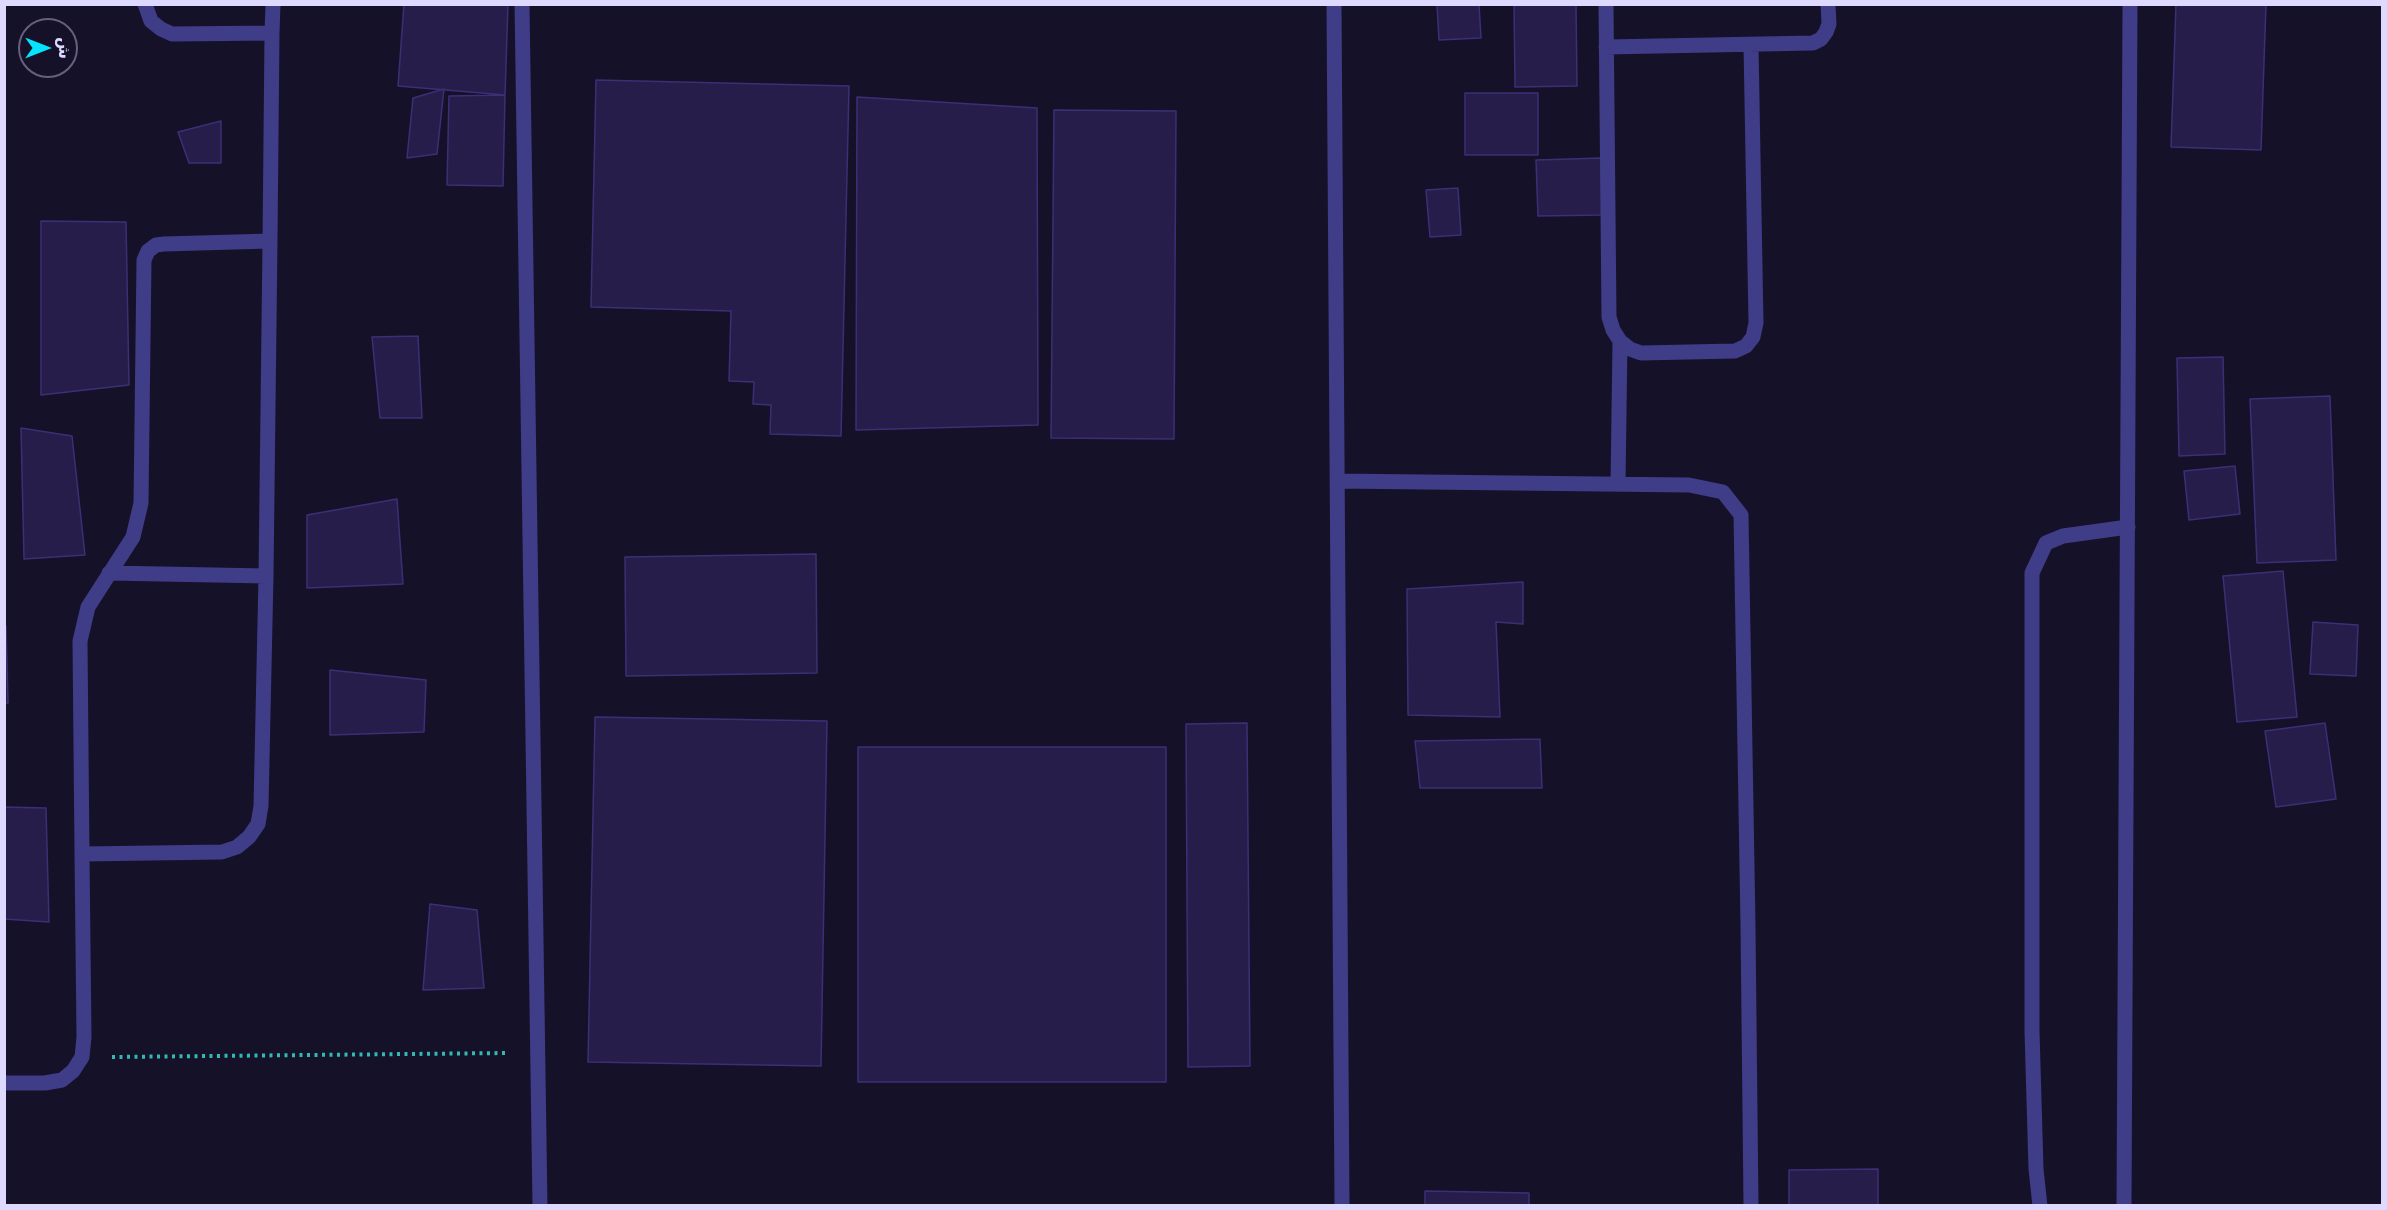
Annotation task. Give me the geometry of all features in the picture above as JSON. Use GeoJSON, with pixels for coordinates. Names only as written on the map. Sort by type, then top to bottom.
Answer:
{"type":"FeatureCollection","features":[{"type":"Feature","properties":{"kind":"street"},"geometry":{"type":"LineString","coordinates":[[145,4],[151,21],[160,29],[172,34],[272,33]]}},
{"type":"Feature","properties":{"kind":"street"},"geometry":{"type":"LineString","coordinates":[[82,854],[222,852],[237,847],[258,824],[261,806],[266,576],[273,4]]}},
{"type":"Feature","properties":{"kind":"street"},"geometry":{"type":"LineString","coordinates":[[522,4],[540,1206]]}},
{"type":"Feature","properties":{"kind":"street"},"geometry":{"type":"LineString","coordinates":[[1334,4],[1342,1206]]}},
{"type":"Feature","properties":{"kind":"street"},"geometry":{"type":"LineString","coordinates":[[1606,4],[1609,317],[1620,341],[1630,349],[1641,353],[1735,351],[1746,346],[1754,337],[1756,323],[1751,45]]}},
{"type":"Feature","properties":{"kind":"street"},"geometry":{"type":"LineString","coordinates":[[1606,47],[1813,43],[1821,39],[1826,32],[1829,24],[1828,4]]}},
{"type":"Feature","properties":{"kind":"street"},"geometry":{"type":"LineString","coordinates":[[2124,1206],[2130,4]]}},
{"type":"Feature","properties":{"kind":"street"},"geometry":{"type":"LineString","coordinates":[[4,1083],[45,1083],[62,1080],[73,1071],[82,1057],[84,1037],[80,640],[88,607],[133,537],[141,503],[144,260],[148,251],[156,245],[270,241]]}},
{"type":"Feature","properties":{"kind":"street"},"geometry":{"type":"LineString","coordinates":[[1618,484],[1620,341]]}},
{"type":"Feature","properties":{"kind":"street"},"geometry":{"type":"LineString","coordinates":[[1337,481],[1689,485],[1723,492],[1741,515],[1751,1206]]}},
{"type":"Feature","properties":{"kind":"street"},"geometry":{"type":"LineString","coordinates":[[2040,1206],[2036,1169],[2032,1031],[2032,573],[2046,543],[2063,536],[2128,527]]}},
{"type":"Feature","properties":{"kind":"street"},"geometry":{"type":"LineString","coordinates":[[109,573],[266,576]]}},
{"type":"Feature","properties":{"kind":"path"},"geometry":{"type":"LineString","coordinates":[[82,1057],[537,1053]]}},
{"type":"Feature","properties":{"kind":"building"},"geometry":{"type":"Polygon","coordinates":[[[404,4],[508,4],[505,95],[398,86],[404,4]]]}},
{"type":"Feature","properties":{"kind":"building"},"geometry":{"type":"Polygon","coordinates":[[[1437,4],[1479,4],[1481,38],[1439,40],[1437,4]]]}},
{"type":"Feature","properties":{"kind":"building"},"geometry":{"type":"Polygon","coordinates":[[[1514,4],[1576,4],[1577,86],[1515,87],[1514,4]]]}},
{"type":"Feature","properties":{"kind":"building"},"geometry":{"type":"Polygon","coordinates":[[[2176,4],[2266,4],[2261,150],[2171,147],[2176,4]]]}},
{"type":"Feature","properties":{"kind":"building"},"geometry":{"type":"Polygon","coordinates":[[[596,80],[849,86],[841,436],[770,434],[771,405],[753,404],[754,382],[729,381],[731,311],[591,307],[596,80]]]}},
{"type":"Feature","properties":{"kind":"building"},"geometry":{"type":"Polygon","coordinates":[[[444,89],[437,154],[407,158],[413,98],[444,89]]]}},
{"type":"Feature","properties":{"kind":"building"},"geometry":{"type":"Polygon","coordinates":[[[1465,93],[1538,93],[1538,155],[1465,155],[1465,93]]]}},
{"type":"Feature","properties":{"kind":"building"},"geometry":{"type":"Polygon","coordinates":[[[505,95],[503,186],[447,185],[449,96],[505,95]]]}},
{"type":"Feature","properties":{"kind":"building"},"geometry":{"type":"Polygon","coordinates":[[[857,97],[1037,108],[1038,425],[856,430],[857,97]]]}},
{"type":"Feature","properties":{"kind":"building"},"geometry":{"type":"Polygon","coordinates":[[[1054,110],[1176,111],[1174,439],[1051,438],[1054,110]]]}},
{"type":"Feature","properties":{"kind":"building"},"geometry":{"type":"Polygon","coordinates":[[[221,121],[221,163],[189,163],[178,132],[221,121]]]}},
{"type":"Feature","properties":{"kind":"building"},"geometry":{"type":"Polygon","coordinates":[[[1601,158],[1602,215],[1538,216],[1536,160],[1601,158]]]}},
{"type":"Feature","properties":{"kind":"building"},"geometry":{"type":"Polygon","coordinates":[[[1458,188],[1461,235],[1430,237],[1426,190],[1458,188]]]}},
{"type":"Feature","properties":{"kind":"building"},"geometry":{"type":"Polygon","coordinates":[[[41,221],[126,222],[129,385],[41,395],[41,221]]]}},
{"type":"Feature","properties":{"kind":"building"},"geometry":{"type":"Polygon","coordinates":[[[418,336],[422,418],[380,418],[372,337],[418,336]]]}},
{"type":"Feature","properties":{"kind":"building"},"geometry":{"type":"Polygon","coordinates":[[[2223,357],[2225,454],[2179,456],[2177,358],[2223,357]]]}},
{"type":"Feature","properties":{"kind":"building"},"geometry":{"type":"Polygon","coordinates":[[[2330,396],[2336,560],[2257,563],[2250,399],[2330,396]]]}},
{"type":"Feature","properties":{"kind":"building"},"geometry":{"type":"Polygon","coordinates":[[[21,428],[72,436],[85,555],[24,559],[21,428]]]}},
{"type":"Feature","properties":{"kind":"building"},"geometry":{"type":"Polygon","coordinates":[[[2235,466],[2240,514],[2189,520],[2184,471],[2235,466]]]}},
{"type":"Feature","properties":{"kind":"building"},"geometry":{"type":"Polygon","coordinates":[[[397,499],[403,584],[307,588],[307,515],[397,499]]]}},
{"type":"Feature","properties":{"kind":"building"},"geometry":{"type":"Polygon","coordinates":[[[816,554],[817,673],[626,676],[625,557],[816,554]]]}},
{"type":"Feature","properties":{"kind":"building"},"geometry":{"type":"Polygon","coordinates":[[[2283,571],[2297,717],[2237,722],[2223,576],[2283,571]]]}},
{"type":"Feature","properties":{"kind":"building"},"geometry":{"type":"Polygon","coordinates":[[[1523,582],[1523,624],[1496,622],[1500,717],[1408,715],[1407,589],[1523,582]]]}},
{"type":"Feature","properties":{"kind":"building"},"geometry":{"type":"Polygon","coordinates":[[[2313,622],[2358,625],[2356,676],[2310,674],[2313,622]]]}},
{"type":"Feature","properties":{"kind":"building"},"geometry":{"type":"Polygon","coordinates":[[[4,626],[6,626],[8,703],[4,703],[4,626]]]}},
{"type":"Feature","properties":{"kind":"building"},"geometry":{"type":"Polygon","coordinates":[[[330,670],[426,680],[424,732],[330,735],[330,670]]]}},
{"type":"Feature","properties":{"kind":"building"},"geometry":{"type":"Polygon","coordinates":[[[595,717],[827,721],[821,1066],[588,1062],[595,717]]]}},
{"type":"Feature","properties":{"kind":"building"},"geometry":{"type":"Polygon","coordinates":[[[1247,723],[1250,1066],[1188,1067],[1186,724],[1247,723]]]}},
{"type":"Feature","properties":{"kind":"building"},"geometry":{"type":"Polygon","coordinates":[[[2325,723],[2336,799],[2276,807],[2265,731],[2325,723]]]}},
{"type":"Feature","properties":{"kind":"building"},"geometry":{"type":"Polygon","coordinates":[[[1540,739],[1542,788],[1420,788],[1415,741],[1540,739]]]}},
{"type":"Feature","properties":{"kind":"building"},"geometry":{"type":"Polygon","coordinates":[[[858,747],[1166,747],[1166,1082],[858,1082],[858,747]]]}},
{"type":"Feature","properties":{"kind":"building"},"geometry":{"type":"Polygon","coordinates":[[[4,807],[46,808],[49,922],[4,919],[4,807]]]}},
{"type":"Feature","properties":{"kind":"building"},"geometry":{"type":"Polygon","coordinates":[[[430,904],[477,910],[484,988],[423,990],[430,904]]]}},
{"type":"Feature","properties":{"kind":"building"},"geometry":{"type":"Polygon","coordinates":[[[1878,1169],[1878,1206],[1789,1206],[1789,1170],[1878,1169]]]}},
{"type":"Feature","properties":{"kind":"building"},"geometry":{"type":"Polygon","coordinates":[[[1425,1191],[1529,1193],[1529,1206],[1425,1206],[1425,1191]]]}}]}
